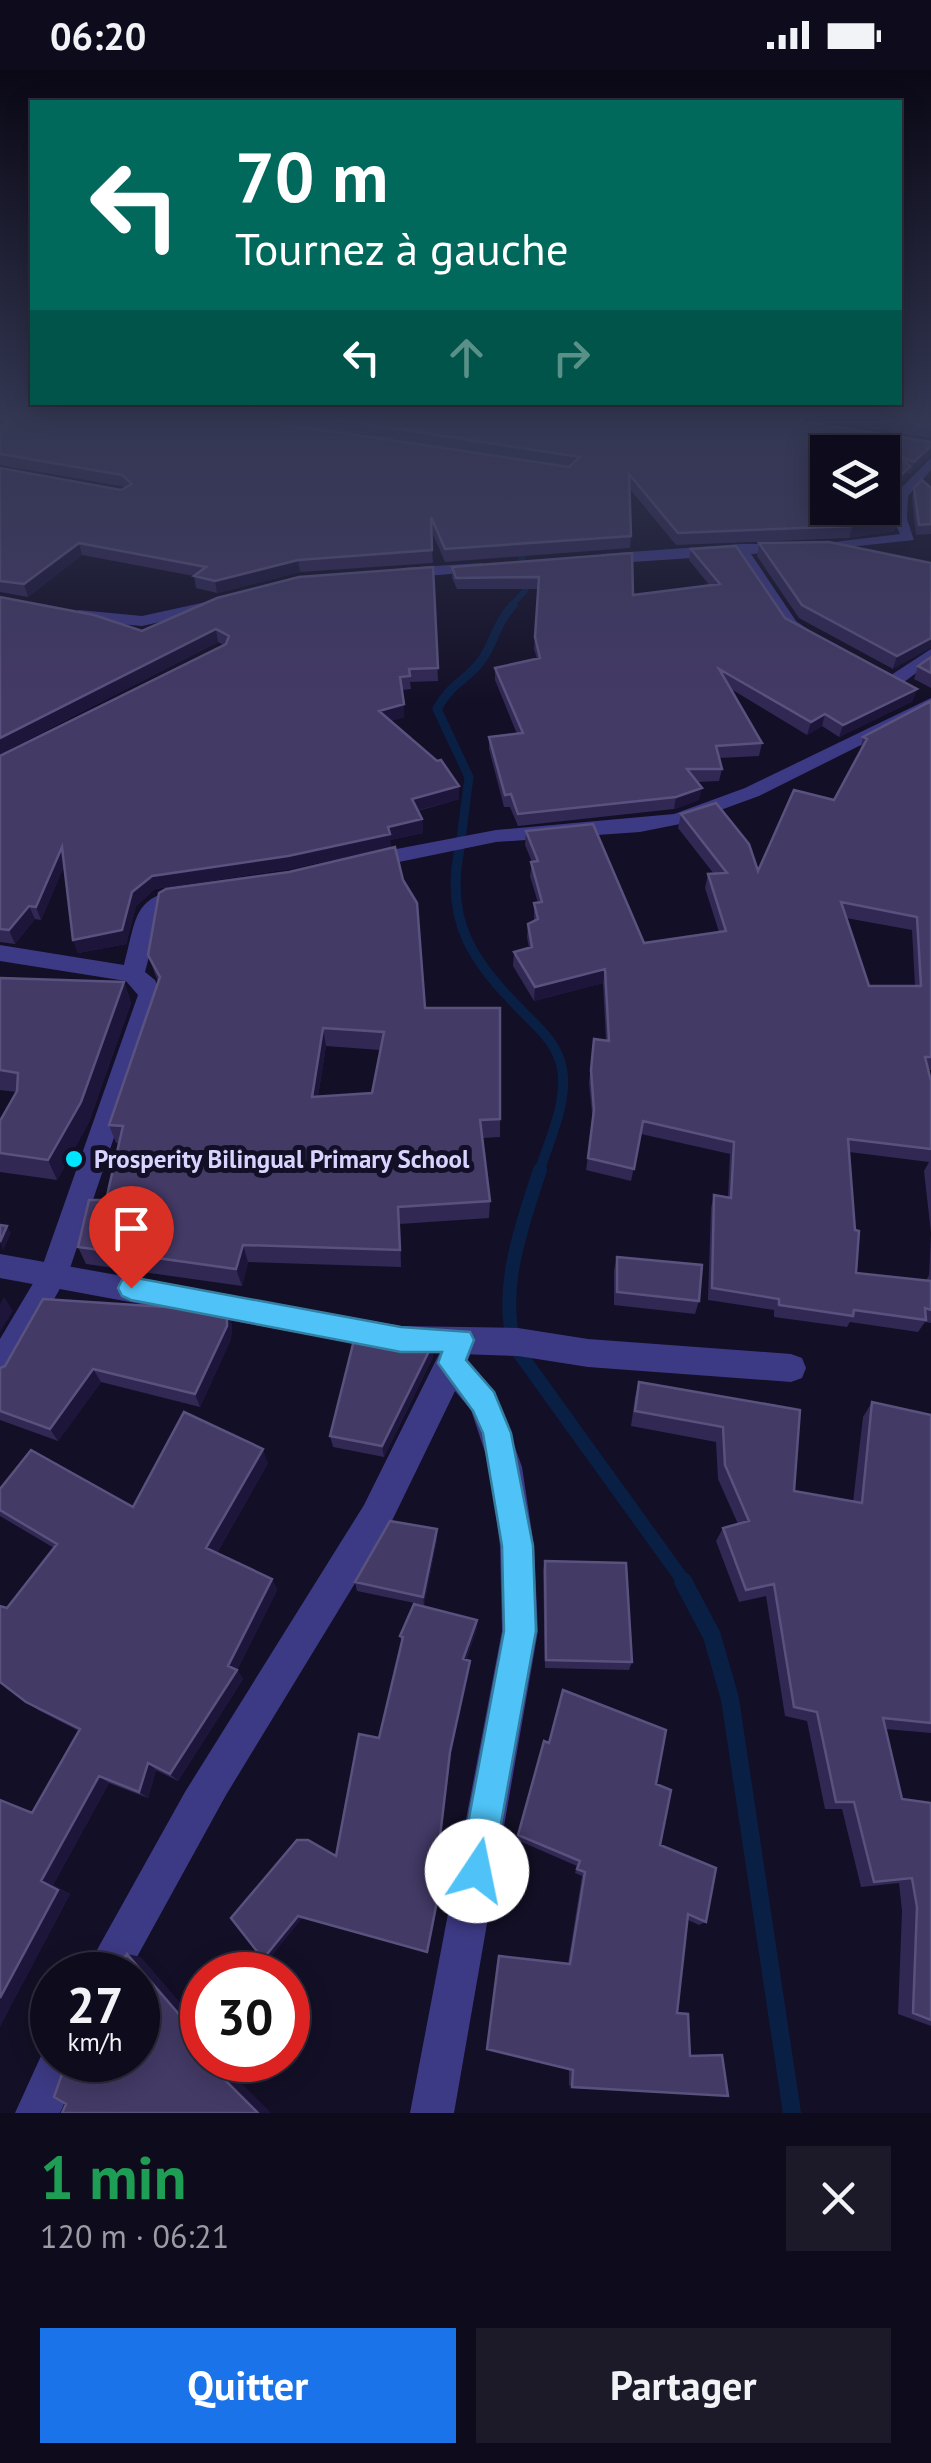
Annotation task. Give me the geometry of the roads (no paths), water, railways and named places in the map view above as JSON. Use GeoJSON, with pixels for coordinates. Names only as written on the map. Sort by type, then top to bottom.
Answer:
{"type":"FeatureCollection","features":[{"type":"Feature","properties":{"kind":"street"},"geometry":{"type":"LineString","coordinates":[[588,560],[740,548],[826,547],[908,537],[900,510]]}},
{"type":"Feature","properties":{"kind":"street"},"geometry":{"type":"LineString","coordinates":[[826,547],[884,558]]}},
{"type":"Feature","properties":{"kind":"street"},"geometry":{"type":"LineString","coordinates":[[740,548],[790,624],[828,648]]}},
{"type":"Feature","properties":{"kind":"street"},"geometry":{"type":"LineString","coordinates":[[378,575],[493,567]]}},
{"type":"Feature","properties":{"kind":"street"},"geometry":{"type":"LineString","coordinates":[[57,610],[142,621],[218,604]]}},
{"type":"Feature","properties":{"kind":"street"},"geometry":{"type":"LineString","coordinates":[[931,654],[886,677],[931,701]]}},
{"type":"Feature","properties":{"kind":"street"},"geometry":{"type":"LineString","coordinates":[[349,866],[482,838],[678,819],[752,792],[931,701]]}},
{"type":"Feature","properties":{"kind":"street"},"geometry":{"type":"LineString","coordinates":[[132,974],[151,907],[164,898],[218,891]]}},
{"type":"Feature","properties":{"kind":"street"},"geometry":{"type":"LineString","coordinates":[[0,953],[132,974],[147,986],[150,995],[54,1274],[0,1367]]}},
{"type":"Feature","properties":{"kind":"street"},"geometry":{"type":"LineString","coordinates":[[0,1266],[456,1352],[518,1342],[588,1353],[791,1368]]}},
{"type":"Feature","properties":{"kind":"street"},"geometry":{"type":"LineString","coordinates":[[117,1952],[210,1786],[318,1616],[424,1430],[456,1352]]}},
{"type":"Feature","properties":{"kind":"street"},"geometry":{"type":"LineString","coordinates":[[432,2113],[520,1631],[517,1546],[502,1450],[484,1402],[456,1352]]}},
{"type":"Feature","properties":{"kind":"street"},"geometry":{"type":"LineString","coordinates":[[36,2113],[51,2082]]}},
{"type":"Feature","properties":{"kind":"waterway"},"geometry":{"type":"LineString","coordinates":[[510,607],[525,591],[525,566],[517,546]]}},
{"type":"Feature","properties":{"kind":"waterway"},"geometry":{"type":"LineString","coordinates":[[459,854],[469,777],[437,709],[481,661],[513,605]]}},
{"type":"Feature","properties":{"kind":"waterway"},"geometry":{"type":"LineString","coordinates":[[459,852],[456,900],[468,940],[491,977],[547,1038],[560,1060],[560,1108],[539,1172]]}},
{"type":"Feature","properties":{"kind":"waterway"},"geometry":{"type":"LineString","coordinates":[[540,1170],[514,1257],[509,1303],[515,1347],[685,1583]]}},
{"type":"Feature","properties":{"kind":"waterway"},"geometry":{"type":"LineString","coordinates":[[683,1581],[712,1636],[730,1699],[792,2113]]}},
{"type":"Feature","properties":{"kind":"place","name":"Prosperity Bilingual Primary School"},"geometry":{"type":"Point","coordinates":[74,1159]}}]}
